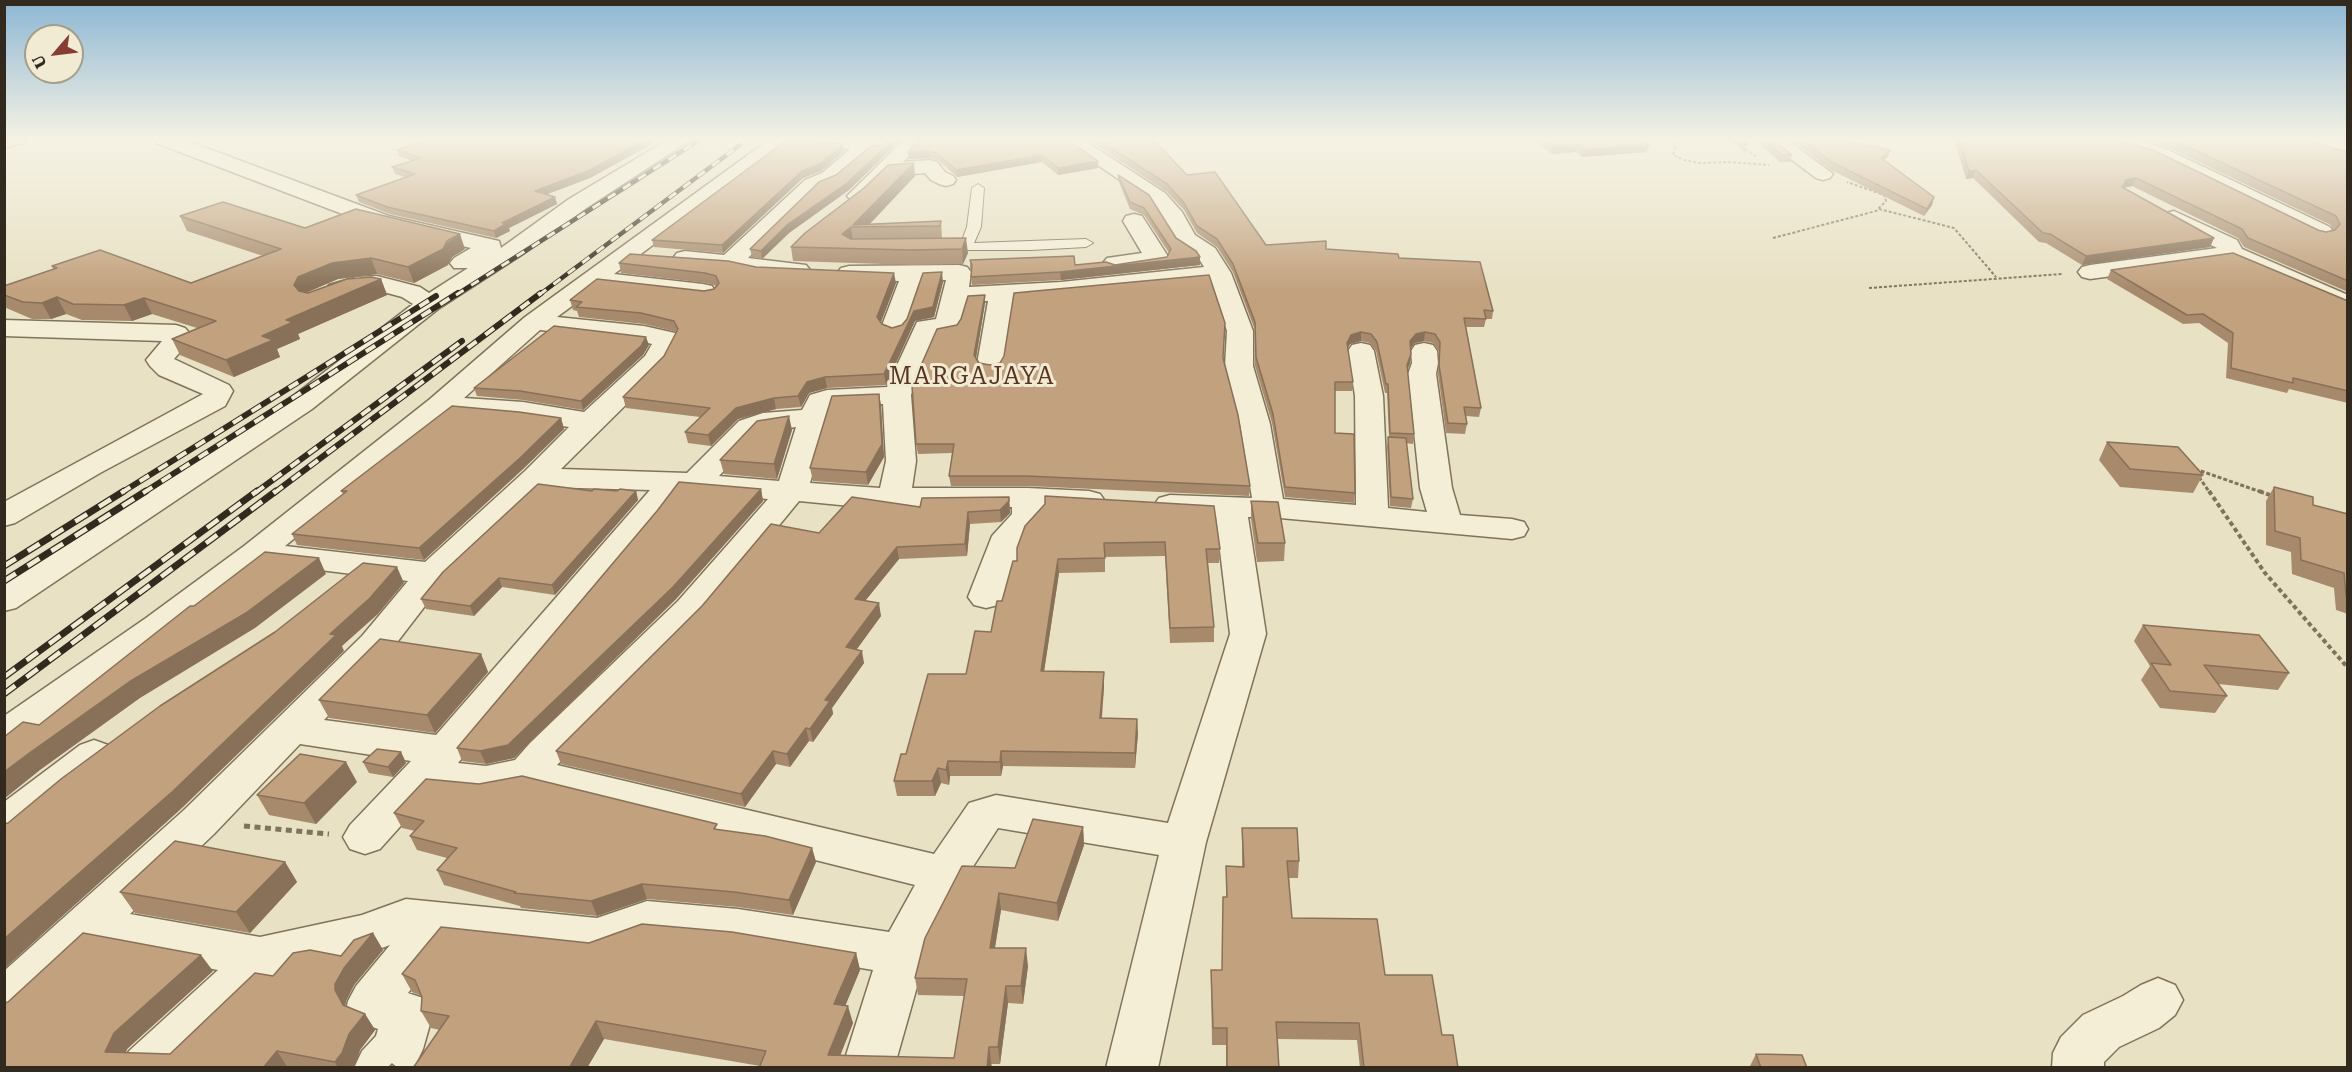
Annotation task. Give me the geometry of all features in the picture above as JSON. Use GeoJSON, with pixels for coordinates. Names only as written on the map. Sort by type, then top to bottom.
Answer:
{"type":"FeatureCollection","features":[{"type":"Feature","properties":{"kind":"street"},"geometry":{"type":"LineString","coordinates":[[298,189],[392,224],[491,246]]}},
{"type":"Feature","properties":{"kind":"street"},"geometry":{"type":"LineString","coordinates":[[4,600],[302,403],[420,298],[491,246],[584,189]]}},
{"type":"Feature","properties":{"kind":"street"},"geometry":{"type":"LineString","coordinates":[[315,300],[362,283],[377,283],[420,298],[514,249],[597,189]]}},
{"type":"Feature","properties":{"kind":"street"},"geometry":{"type":"LineString","coordinates":[[4,736],[159,626],[256,553],[440,405],[534,322],[715,189]]}},
{"type":"Feature","properties":{"kind":"street"},"geometry":{"type":"LineString","coordinates":[[730,262],[807,189]]}},
{"type":"Feature","properties":{"kind":"street"},"geometry":{"type":"LineString","coordinates":[[841,208],[863,189]]}},
{"type":"Feature","properties":{"kind":"street"},"geometry":{"type":"LineString","coordinates":[[1132,1068],[1184,842],[1248,634],[1250,507],[1255,424],[1239,366],[1240,331],[1219,273],[1207,253],[1186,239],[1158,197],[1146,189]]}},
{"type":"Feature","properties":{"kind":"street"},"geometry":{"type":"LineString","coordinates":[[2233,189],[2322,232]]}},
{"type":"Feature","properties":{"kind":"street"},"geometry":{"type":"LineString","coordinates":[[2157,208],[2229,245],[2232,253]]}},
{"type":"Feature","properties":{"kind":"street"},"geometry":{"type":"LineString","coordinates":[[1134,221],[1164,267]]}},
{"type":"Feature","properties":{"kind":"street"},"geometry":{"type":"LineString","coordinates":[[743,289],[763,268],[790,247]]}},
{"type":"Feature","properties":{"kind":"street"},"geometry":{"type":"LineString","coordinates":[[2090,273],[2232,253],[2348,304]]}},
{"type":"Feature","properties":{"kind":"street"},"geometry":{"type":"LineString","coordinates":[[627,254],[822,272],[921,259],[959,272],[956,295],[947,327],[926,327],[897,395],[901,461],[894,498]]}},
{"type":"Feature","properties":{"kind":"street"},"geometry":{"type":"LineString","coordinates":[[894,328],[921,259]]}},
{"type":"Feature","properties":{"kind":"street"},"geometry":{"type":"LineString","coordinates":[[956,295],[1123,284],[1164,267],[1219,273]]}},
{"type":"Feature","properties":{"kind":"street"},"geometry":{"type":"LineString","coordinates":[[594,279],[706,292]]}},
{"type":"Feature","properties":{"kind":"street"},"geometry":{"type":"LineString","coordinates":[[990,364],[1002,291]]}},
{"type":"Feature","properties":{"kind":"street"},"geometry":{"type":"LineString","coordinates":[[4,1002],[199,822],[375,645],[433,573],[536,478],[590,422],[656,360],[666,344],[666,339],[652,334],[534,322]]}},
{"type":"Feature","properties":{"kind":"street"},"geometry":{"type":"LineString","coordinates":[[4,328],[106,333],[176,333],[180,337],[159,360],[169,369],[219,391],[215,400],[89,467],[4,516]]}},
{"type":"Feature","properties":{"kind":"street"},"geometry":{"type":"LineString","coordinates":[[1361,351],[1369,396],[1372,517]]}},
{"type":"Feature","properties":{"kind":"street"},"geometry":{"type":"LineString","coordinates":[[1424,351],[1425,363],[1422,374],[1436,488],[1446,522]]}},
{"type":"Feature","properties":{"kind":"street"},"geometry":{"type":"LineString","coordinates":[[528,773],[544,753],[691,609],[792,490],[813,417],[820,401],[827,398],[897,395]]}},
{"type":"Feature","properties":{"kind":"street"},"geometry":{"type":"LineString","coordinates":[[440,405],[523,411],[590,422]]}},
{"type":"Feature","properties":{"kind":"street"},"geometry":{"type":"LineString","coordinates":[[364,837],[434,763],[635,529],[684,482],[749,427],[777,420],[813,417]]}},
{"type":"Feature","properties":{"kind":"street"},"geometry":{"type":"LineString","coordinates":[[536,478],[684,482],[871,498],[933,500],[1027,497],[1250,507],[1512,529]]}},
{"type":"Feature","properties":{"kind":"street"},"geometry":{"type":"LineString","coordinates":[[986,597],[1009,536],[1028,516],[1027,497]]}},
{"type":"Feature","properties":{"kind":"street"},"geometry":{"type":"LineString","coordinates":[[256,553],[380,565],[433,573]]}},
{"type":"Feature","properties":{"kind":"street"},"geometry":{"type":"LineString","coordinates":[[326,594],[362,565]]}},
{"type":"Feature","properties":{"kind":"street"},"geometry":{"type":"LineString","coordinates":[[291,729],[434,763],[486,781],[528,773],[944,874]]}},
{"type":"Feature","properties":{"kind":"street"},"geometry":{"type":"LineString","coordinates":[[4,826],[56,783],[119,737]]}},
{"type":"Feature","properties":{"kind":"street"},"geometry":{"type":"LineString","coordinates":[[868,1068],[902,954],[944,874],[984,815],[996,811],[1184,842]]}},
{"type":"Feature","properties":{"kind":"street"},"geometry":{"type":"LineString","coordinates":[[87,926],[260,957],[366,934],[406,918],[597,939],[647,920],[738,928],[902,954]]}},
{"type":"Feature","properties":{"kind":"street"},"geometry":{"type":"LineString","coordinates":[[380,1068],[398,1049],[405,1024],[405,1014],[372,1006],[373,1000],[437,922]]}},
{"type":"Feature","properties":{"kind":"street"},"geometry":{"type":"LineString","coordinates":[[147,1068],[253,968],[260,957]]}},
{"type":"Feature","properties":{"kind":"street"},"geometry":{"type":"LineString","coordinates":[[2078,1068],[2079,1053],[2101,1031],[2141,1012],[2158,1000]]}},
{"type":"Feature","properties":{"kind":"lane"},"geometry":{"type":"LineString","coordinates":[[966,246],[974,227],[978,189]]}},
{"type":"Feature","properties":{"kind":"lane"},"geometry":{"type":"LineString","coordinates":[[921,259],[966,246],[1086,243]]}},
{"type":"Feature","properties":{"kind":"path"},"geometry":{"type":"LineString","coordinates":[[1773,237],[1879,209],[1954,228],[1996,277]]}},
{"type":"Feature","properties":{"kind":"path"},"geometry":{"type":"LineString","coordinates":[[1869,288],[1996,277],[2090,273]]}},
{"type":"Feature","properties":{"kind":"path"},"geometry":{"type":"LineString","coordinates":[[2279,498],[2192,468],[2265,573],[2348,668]]}},
{"type":"Feature","properties":{"kind":"path"},"geometry":{"type":"LineString","coordinates":[[199,822],[364,837]]}},
{"type":"Feature","properties":{"kind":"building"},"geometry":{"type":"Polygon","coordinates":[[[373,189],[540,189],[535,191],[555,197],[502,223],[507,223],[494,231],[387,207],[356,195],[373,189]]]}},
{"type":"Feature","properties":{"kind":"building"},"geometry":{"type":"Polygon","coordinates":[[[721,189],[783,189],[722,245],[652,240],[721,189]]]}},
{"type":"Feature","properties":{"kind":"building"},"geometry":{"type":"Polygon","coordinates":[[[812,189],[838,189],[787,225],[761,251],[750,249],[812,189]]]}},
{"type":"Feature","properties":{"kind":"building"},"geometry":{"type":"Polygon","coordinates":[[[863,189],[888,189],[853,225],[941,221],[940,226],[851,227],[842,234],[851,239],[966,238],[962,249],[791,247],[805,233],[863,189]]]}},
{"type":"Feature","properties":{"kind":"building"},"geometry":{"type":"Polygon","coordinates":[[[1124,189],[1140,189],[1149,195],[1176,238],[1196,251],[1200,257],[1060,272],[971,277],[970,260],[1074,256],[1075,265],[1106,262],[1115,265],[1167,257],[1171,249],[1144,208],[1130,202],[1124,189]]]}},
{"type":"Feature","properties":{"kind":"building"},"geometry":{"type":"Polygon","coordinates":[[[1171,189],[1227,189],[1266,245],[1326,241],[1326,249],[1398,254],[1399,258],[1480,262],[1493,311],[1484,310],[1486,319],[1464,318],[1481,408],[1464,407],[1467,424],[1448,423],[1439,365],[1440,342],[1435,334],[1425,332],[1416,334],[1410,341],[1411,354],[1407,365],[1414,434],[1390,433],[1388,384],[1386,384],[1377,342],[1371,334],[1361,332],[1351,335],[1347,343],[1353,382],[1335,382],[1335,433],[1354,434],[1355,493],[1285,487],[1273,414],[1256,357],[1255,322],[1233,264],[1217,239],[1197,226],[1184,203],[1171,189]]]}},
{"type":"Feature","properties":{"kind":"building"},"geometry":{"type":"Polygon","coordinates":[[[1886,189],[1923,189],[1934,197],[1927,209],[1886,189]]]}},
{"type":"Feature","properties":{"kind":"building"},"geometry":{"type":"Polygon","coordinates":[[[1996,189],[2126,189],[2214,238],[2086,256],[2050,234],[2043,233],[1996,189]]]}},
{"type":"Feature","properties":{"kind":"building"},"geometry":{"type":"Polygon","coordinates":[[[2159,189],[2233,189],[2326,232],[2335,230],[2340,224],[2336,216],[2278,189],[2348,189],[2348,281],[2248,238],[2242,229],[2159,189]]]}},
{"type":"Feature","properties":{"kind":"building"},"geometry":{"type":"Polygon","coordinates":[[[223,202],[305,228],[356,209],[460,234],[447,241],[443,249],[408,267],[371,258],[332,263],[298,277],[294,285],[299,291],[308,293],[347,279],[371,277],[381,279],[286,320],[293,322],[262,336],[273,340],[226,360],[172,339],[216,321],[144,298],[124,305],[73,304],[57,297],[42,303],[23,302],[4,295],[4,286],[57,268],[52,266],[100,250],[191,283],[281,249],[180,216],[223,202]]]}},
{"type":"Feature","properties":{"kind":"building"},"geometry":{"type":"Polygon","coordinates":[[[2233,253],[2348,301],[2348,391],[2293,378],[2293,383],[2231,368],[2233,333],[2203,314],[2187,315],[2111,270],[2233,253]]]}},
{"type":"Feature","properties":{"kind":"building"},"geometry":{"type":"Polygon","coordinates":[[[630,254],[728,261],[756,267],[894,273],[877,317],[882,324],[892,328],[902,325],[907,319],[923,273],[942,272],[933,307],[914,311],[884,374],[825,377],[807,382],[798,396],[774,398],[736,408],[708,435],[685,432],[710,408],[623,397],[664,356],[678,329],[674,321],[641,313],[576,307],[582,302],[570,300],[597,279],[704,291],[714,289],[719,283],[716,276],[705,273],[619,263],[630,254]]]}},
{"type":"Feature","properties":{"kind":"building"},"geometry":{"type":"Polygon","coordinates":[[[1209,275],[1225,323],[1223,358],[1238,415],[1250,486],[1026,476],[949,476],[954,444],[916,444],[912,386],[937,329],[957,325],[968,296],[985,295],[974,355],[979,363],[990,365],[1000,363],[1004,356],[1014,293],[1209,275]]]}},
{"type":"Feature","properties":{"kind":"building"},"geometry":{"type":"Polygon","coordinates":[[[554,326],[646,337],[641,346],[581,401],[520,391],[474,388],[554,326]]]}},
{"type":"Feature","properties":{"kind":"building"},"geometry":{"type":"Polygon","coordinates":[[[879,394],[882,444],[866,472],[810,468],[832,396],[879,394]]]}},
{"type":"Feature","properties":{"kind":"building"},"geometry":{"type":"Polygon","coordinates":[[[452,406],[561,418],[520,458],[419,548],[292,534],[347,491],[341,491],[452,406]]]}},
{"type":"Feature","properties":{"kind":"building"},"geometry":{"type":"Polygon","coordinates":[[[789,416],[774,464],[720,460],[757,421],[789,416]]]}},
{"type":"Feature","properties":{"kind":"building"},"geometry":{"type":"Polygon","coordinates":[[[1388,437],[1406,438],[1413,499],[1391,497],[1388,437]]]}},
{"type":"Feature","properties":{"kind":"building"},"geometry":{"type":"Polygon","coordinates":[[[2107,442],[2178,447],[2203,475],[2130,469],[2107,442]]]}},
{"type":"Feature","properties":{"kind":"building"},"geometry":{"type":"Polygon","coordinates":[[[679,482],[761,489],[673,587],[508,745],[480,751],[457,748],[657,511],[679,482]]]}},
{"type":"Feature","properties":{"kind":"building"},"geometry":{"type":"Polygon","coordinates":[[[538,484],[592,491],[594,489],[617,491],[620,489],[636,491],[552,585],[499,578],[470,606],[421,599],[443,572],[538,484]]]}},
{"type":"Feature","properties":{"kind":"building"},"geometry":{"type":"Polygon","coordinates":[[[2274,487],[2313,497],[2313,505],[2348,514],[2348,596],[2346,596],[2344,573],[2301,560],[2300,538],[2275,531],[2274,487]]]}},
{"type":"Feature","properties":{"kind":"building"},"geometry":{"type":"Polygon","coordinates":[[[1045,496],[1214,506],[1220,549],[1206,549],[1214,627],[1170,628],[1165,542],[1104,543],[1105,558],[1058,559],[1041,671],[1104,672],[1100,718],[1137,719],[1135,753],[1001,751],[1000,762],[948,761],[946,770],[938,768],[932,781],[894,781],[901,754],[906,754],[928,674],[966,674],[975,631],[991,632],[997,601],[1002,601],[1013,561],[1017,561],[1017,548],[1025,526],[1045,504],[1045,496]]]}},
{"type":"Feature","properties":{"kind":"building"},"geometry":{"type":"Polygon","coordinates":[[[852,497],[920,507],[922,498],[1009,497],[1009,501],[1000,510],[968,512],[965,544],[897,547],[855,599],[879,603],[846,647],[862,651],[825,700],[830,701],[810,729],[806,728],[787,754],[773,751],[741,794],[556,751],[702,606],[771,524],[819,533],[852,497]]]}},
{"type":"Feature","properties":{"kind":"building"},"geometry":{"type":"Polygon","coordinates":[[[1251,501],[1278,502],[1285,543],[1258,543],[1251,501]]]}},
{"type":"Feature","properties":{"kind":"building"},"geometry":{"type":"Polygon","coordinates":[[[265,552],[319,558],[246,613],[129,682],[4,772],[4,737],[23,722],[39,725],[190,606],[194,606],[265,552]]]}},
{"type":"Feature","properties":{"kind":"building"},"geometry":{"type":"Polygon","coordinates":[[[363,563],[397,567],[370,598],[330,634],[336,635],[172,792],[4,939],[4,824],[160,706],[275,632],[363,563]]]}},
{"type":"Feature","properties":{"kind":"building"},"geometry":{"type":"Polygon","coordinates":[[[2143,625],[2259,635],[2289,673],[2204,665],[2227,696],[2170,691],[2151,663],[2171,665],[2143,625]]]}},
{"type":"Feature","properties":{"kind":"building"},"geometry":{"type":"Polygon","coordinates":[[[380,639],[481,654],[427,715],[319,700],[380,639]]]}},
{"type":"Feature","properties":{"kind":"building"},"geometry":{"type":"Polygon","coordinates":[[[377,749],[401,752],[388,767],[363,762],[377,749]]]}},
{"type":"Feature","properties":{"kind":"building"},"geometry":{"type":"Polygon","coordinates":[[[300,754],[346,762],[304,803],[257,795],[300,754]]]}},
{"type":"Feature","properties":{"kind":"building"},"geometry":{"type":"Polygon","coordinates":[[[522,776],[717,824],[714,829],[765,836],[812,848],[789,900],[734,892],[642,884],[591,901],[514,893],[516,892],[437,870],[457,848],[410,836],[424,821],[394,813],[426,779],[479,784],[522,776]]]}},
{"type":"Feature","properties":{"kind":"building"},"geometry":{"type":"Polygon","coordinates":[[[1033,819],[1083,827],[1057,903],[999,893],[990,948],[1026,948],[1021,986],[1006,986],[998,1047],[989,1047],[987,1068],[759,1068],[766,1051],[596,1021],[569,1068],[413,1068],[449,1016],[421,1011],[422,997],[415,980],[402,974],[441,927],[589,943],[642,924],[732,932],[856,953],[834,1004],[848,1006],[828,1055],[954,1058],[967,979],[915,978],[925,938],[962,866],[1015,868],[1033,819]]]}},
{"type":"Feature","properties":{"kind":"building"},"geometry":{"type":"Polygon","coordinates":[[[1242,828],[1297,828],[1299,861],[1287,861],[1292,918],[1377,919],[1385,975],[1432,975],[1442,1035],[1453,1035],[1458,1068],[1364,1068],[1359,1023],[1276,1022],[1279,1068],[1227,1068],[1227,1028],[1213,1028],[1211,970],[1222,970],[1223,897],[1227,897],[1226,866],[1244,867],[1242,828]]]}},
{"type":"Feature","properties":{"kind":"building"},"geometry":{"type":"Polygon","coordinates":[[[175,841],[285,862],[236,912],[120,892],[175,841]]]}},
{"type":"Feature","properties":{"kind":"building"},"geometry":{"type":"Polygon","coordinates":[[[83,933],[201,955],[114,1033],[105,1052],[170,1054],[255,973],[273,976],[293,953],[310,950],[341,956],[354,940],[373,933],[344,968],[335,984],[335,990],[343,1005],[365,1014],[349,1034],[342,1053],[335,1062],[277,1051],[263,1068],[4,1068],[4,1003],[8,1002],[83,933]]]}},
{"type":"Feature","properties":{"kind":"building"},"geometry":{"type":"Polygon","coordinates":[[[1756,1054],[1802,1055],[1807,1068],[1761,1068],[1756,1054]]]}},
{"type":"Feature","properties":{"kind":"railway"},"geometry":{"type":"LineString","coordinates":[[456,295],[622,189]]}},
{"type":"Feature","properties":{"kind":"railway"},"geometry":{"type":"LineString","coordinates":[[539,295],[681,189]]}},
{"type":"Feature","properties":{"kind":"railway"},"geometry":{"type":"LineString","coordinates":[[143,493],[458,293]]}},
{"type":"Feature","properties":{"kind":"railway"},"geometry":{"type":"LineString","coordinates":[[274,493],[541,293]]}},
{"type":"Feature","properties":{"kind":"railway"},"geometry":{"type":"LineString","coordinates":[[121,493],[436,296]]}},
{"type":"Feature","properties":{"kind":"railway"},"geometry":{"type":"LineString","coordinates":[[255,493],[462,341]]}},
{"type":"Feature","properties":{"kind":"railway"},"geometry":{"type":"LineString","coordinates":[[4,566],[124,491]]}},
{"type":"Feature","properties":{"kind":"railway"},"geometry":{"type":"LineString","coordinates":[[4,581],[146,491]]}},
{"type":"Feature","properties":{"kind":"railway"},"geometry":{"type":"LineString","coordinates":[[4,677],[257,491]]}},
{"type":"Feature","properties":{"kind":"railway"},"geometry":{"type":"LineString","coordinates":[[4,694],[276,491]]}},
{"type":"Feature","properties":{"kind":"district","name":"MARGAJAYA"},"geometry":{"type":"Point","coordinates":[972,377]}}]}
